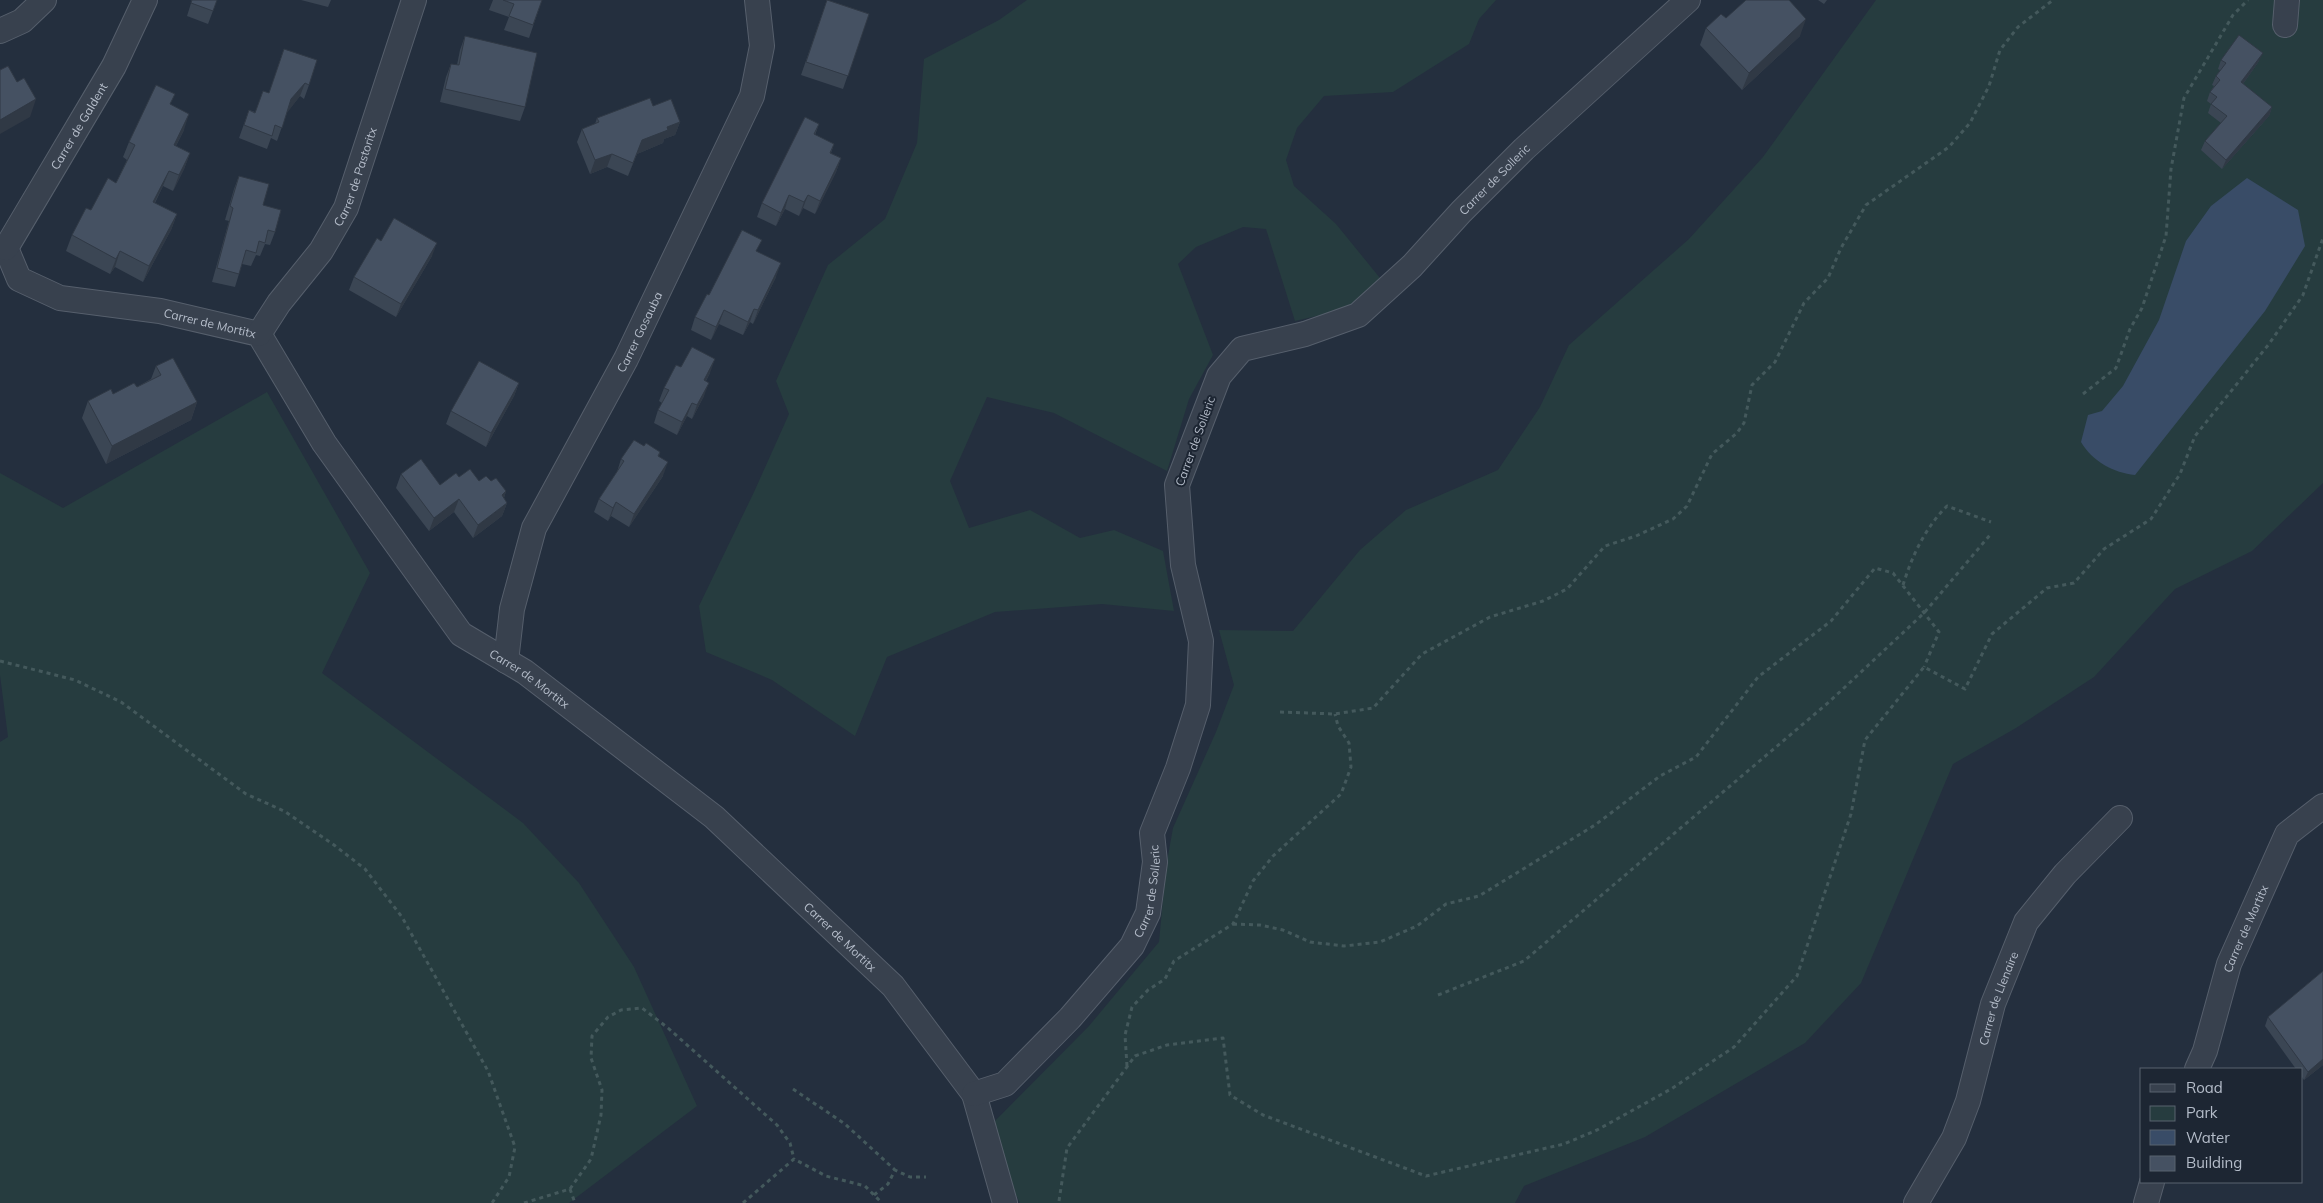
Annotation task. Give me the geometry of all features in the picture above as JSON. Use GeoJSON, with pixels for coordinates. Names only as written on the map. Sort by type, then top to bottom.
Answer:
{"type":"FeatureCollection","features":[{"type":"Feature","properties":{"kind":"street"},"geometry":{"type":"LineString","coordinates":[[0,31],[22,21],[44,0]]}},
{"type":"Feature","properties":{"kind":"street","name":"Carrer de Galdent"},"geometry":{"type":"LineString","coordinates":[[3,249],[114,66],[145,0]]}},
{"type":"Feature","properties":{"kind":"street","name":"Carrer de Pastoritx"},"geometry":{"type":"LineString","coordinates":[[259,334],[279,303],[321,251],[346,208],[414,0]]}},
{"type":"Feature","properties":{"kind":"street","name":"Carrer Gosauba"},"geometry":{"type":"LineString","coordinates":[[506,661],[512,609],[534,528],[626,359],[752,96],[762,46],[757,0]]}},
{"type":"Feature","properties":{"kind":"street","name":"Carrer de Solleric"},"geometry":{"type":"LineString","coordinates":[[974,1094],[1005,1084],[1070,1018],[1132,946],[1148,913],[1154,862],[1152,833],[1178,768],[1198,705],[1201,641],[1183,565],[1177,485],[1219,376],[1242,349],[1305,334],[1358,315],[1412,266],[1460,212],[1524,150],[1688,0]]}},
{"type":"Feature","properties":{"kind":"street"},"geometry":{"type":"LineString","coordinates":[[2285,24],[2287,0]]}},
{"type":"Feature","properties":{"kind":"street","name":"Carrer de Mortitx"},"geometry":{"type":"LineString","coordinates":[[3,249],[19,279],[60,298],[160,311],[259,334],[324,443],[461,634],[525,672],[714,817],[893,986],[974,1094],[1005,1203]]}},
{"type":"Feature","properties":{"kind":"street","name":"Carrer de Mortitx"},"geometry":{"type":"LineString","coordinates":[[2197,1068],[2205,1051],[2229,964],[2287,834],[2323,806]]}},
{"type":"Feature","properties":{"kind":"street","name":"Carrer de Llenaire"},"geometry":{"type":"LineString","coordinates":[[1916,1203],[1954,1138],[1968,1101],[1993,1004],[2026,922],[2066,874],[2120,818]]}},
{"type":"Feature","properties":{"kind":"street"},"geometry":{"type":"LineString","coordinates":[[2146,1203],[2152,1183]]}},
{"type":"Feature","properties":{"kind":"path"},"geometry":{"type":"LineString","coordinates":[[1280,712],[1335,714],[1373,708],[1422,654],[1490,617],[1543,601],[1567,589],[1605,546],[1636,536],[1673,519],[1687,506],[1712,454],[1737,433],[1744,423],[1752,385],[1775,362],[1804,303],[1828,278],[1841,248],[1866,204],[1949,147],[1970,123],[1989,86],[2000,50],[2018,27],[2053,0]]}},
{"type":"Feature","properties":{"kind":"path"},"geometry":{"type":"LineString","coordinates":[[2083,394],[2116,368],[2130,329],[2142,308],[2166,236],[2171,169],[2184,98],[2233,15],[2248,0]]}},
{"type":"Feature","properties":{"kind":"path"},"geometry":{"type":"LineString","coordinates":[[1924,667],[1965,689],[1992,634],[2047,588],[2074,583],[2104,549],[2151,519],[2180,474],[2195,436],[2269,344],[2303,295],[2323,238]]}},
{"type":"Feature","properties":{"kind":"path"},"geometry":{"type":"LineString","coordinates":[[1903,585],[1911,559],[1934,519],[1947,506],[1991,522]]}},
{"type":"Feature","properties":{"kind":"path"},"geometry":{"type":"LineString","coordinates":[[1438,995],[1524,962],[1829,702],[1924,613],[1990,535]]}},
{"type":"Feature","properties":{"kind":"path"},"geometry":{"type":"LineString","coordinates":[[1058,1200],[1067,1148],[1135,1056],[1167,1045],[1223,1038],[1230,1096],[1264,1115],[1426,1176],[1564,1144],[1597,1130],[1672,1089],[1734,1047],[1797,976],[1851,814],[1865,740],[1924,667],[1939,632],[1893,573],[1874,568],[1831,621],[1758,677],[1696,757],[1660,776],[1595,824],[1479,896],[1446,904],[1417,926],[1380,942],[1344,946],[1310,942],[1283,930],[1260,925],[1233,924]]}},
{"type":"Feature","properties":{"kind":"path"},"geometry":{"type":"LineString","coordinates":[[0,661],[75,680],[121,702],[246,794],[284,811],[334,845],[364,869],[402,917],[488,1071],[515,1147],[509,1177],[492,1203]]}},
{"type":"Feature","properties":{"kind":"path"},"geometry":{"type":"LineString","coordinates":[[1127,1066],[1125,1036],[1132,1007],[1148,990],[1165,979],[1174,961],[1233,924],[1253,881],[1273,856],[1341,794],[1350,767],[1348,743],[1338,726],[1335,714]]}},
{"type":"Feature","properties":{"kind":"path"},"geometry":{"type":"LineString","coordinates":[[524,1203],[570,1189],[591,1159],[602,1115],[602,1090],[591,1058],[592,1036],[608,1017],[621,1010],[642,1008],[668,1028],[777,1125],[790,1143],[794,1159],[826,1176],[865,1186],[882,1203]]}},
{"type":"Feature","properties":{"kind":"path"},"geometry":{"type":"LineString","coordinates":[[794,1088],[845,1124],[895,1170],[910,1176],[926,1177]]}},
{"type":"Feature","properties":{"kind":"path"},"geometry":{"type":"LineString","coordinates":[[743,1203],[794,1159]]}},
{"type":"Feature","properties":{"kind":"path"},"geometry":{"type":"LineString","coordinates":[[874,1195],[888,1184],[895,1170]]}},
{"type":"Feature","properties":{"kind":"path"},"geometry":{"type":"LineString","coordinates":[[570,1189],[575,1203]]}},
{"type":"Feature","properties":{"kind":"green space"},"geometry":{"type":"Polygon","coordinates":[[[1027,0],[1496,0],[1479,19],[1469,44],[1393,92],[1324,96],[1297,128],[1286,160],[1294,186],[1336,224],[1380,278],[1347,309],[1295,321],[1266,229],[1243,227],[1196,247],[1178,264],[1213,355],[1189,399],[1167,471],[1054,413],[987,397],[950,481],[969,528],[1030,510],[1080,538],[1114,530],[1163,551],[1174,611],[1102,604],[995,612],[887,657],[855,736],[772,680],[706,652],[699,606],[789,414],[776,381],[828,265],[885,219],[917,143],[924,59],[999,20],[1027,0]]]}},
{"type":"Feature","properties":{"kind":"green space"},"geometry":{"type":"Polygon","coordinates":[[[1876,0],[2323,0],[2323,483],[2252,551],[2175,589],[2094,677],[2016,728],[1953,764],[1861,983],[1805,1043],[1645,1137],[1524,1186],[1515,1203],[1020,1203],[984,1132],[1089,1026],[1159,942],[1166,867],[1173,828],[1216,732],[1234,685],[1219,630],[1293,631],[1360,550],[1406,510],[1498,470],[1540,407],[1569,345],[1689,239],[1763,157],[1876,0]]]}},
{"type":"Feature","properties":{"kind":"green space"},"geometry":{"type":"Polygon","coordinates":[[[267,392],[370,573],[322,673],[523,823],[579,883],[634,967],[697,1106],[569,1203],[0,1203],[0,742],[8,737],[0,675],[0,473],[63,508],[267,392]]]}},
{"type":"Feature","properties":{"kind":"water"},"geometry":{"type":"Polygon","coordinates":[[[2247,178],[2298,210],[2305,246],[2265,311],[2135,475],[2112,469],[2091,455],[2081,442],[2088,415],[2102,411],[2123,386],[2159,320],[2186,241],[2211,206],[2247,178]]]}},
{"type":"Feature","properties":{"kind":"building"},"geometry":{"type":"Polygon","coordinates":[[[192,0],[217,0],[213,11],[191,3],[192,0]]]}},
{"type":"Feature","properties":{"kind":"building"},"geometry":{"type":"Polygon","coordinates":[[[503,0],[542,0],[533,25],[509,16],[514,4],[503,0]]]}},
{"type":"Feature","properties":{"kind":"building"},"geometry":{"type":"Polygon","coordinates":[[[827,0],[869,14],[848,76],[806,62],[827,0]]]}},
{"type":"Feature","properties":{"kind":"building"},"geometry":{"type":"Polygon","coordinates":[[[1746,0],[1789,0],[1806,19],[1749,73],[1706,28],[1721,14],[1726,18],[1746,0]]]}},
{"type":"Feature","properties":{"kind":"building"},"geometry":{"type":"Polygon","coordinates":[[[2239,35],[2263,53],[2241,82],[2272,107],[2226,160],[2205,141],[2227,116],[2211,104],[2217,97],[2210,92],[2220,80],[2216,76],[2226,63],[2221,60],[2239,35]]]}},
{"type":"Feature","properties":{"kind":"building"},"geometry":{"type":"Polygon","coordinates":[[[465,36],[537,53],[525,107],[445,89],[451,64],[459,65],[465,36]]]}},
{"type":"Feature","properties":{"kind":"building"},"geometry":{"type":"Polygon","coordinates":[[[284,49],[317,60],[309,85],[305,83],[291,99],[282,128],[275,125],[272,136],[244,125],[249,110],[255,113],[263,91],[269,93],[284,49]]]}},
{"type":"Feature","properties":{"kind":"building"},"geometry":{"type":"Polygon","coordinates":[[[8,66],[17,82],[24,78],[36,99],[0,120],[0,70],[8,66]]]}},
{"type":"Feature","properties":{"kind":"building"},"geometry":{"type":"Polygon","coordinates":[[[156,85],[175,94],[170,104],[189,114],[174,145],[190,153],[179,175],[169,171],[153,202],[177,214],[149,266],[120,251],[116,259],[72,235],[86,208],[91,210],[108,178],[116,183],[135,145],[129,142],[156,85]]]}},
{"type":"Feature","properties":{"kind":"building"},"geometry":{"type":"Polygon","coordinates":[[[650,98],[653,106],[671,99],[680,122],[667,127],[668,130],[642,140],[633,163],[612,154],[595,160],[582,129],[599,122],[597,118],[650,98]]]}},
{"type":"Feature","properties":{"kind":"building"},"geometry":{"type":"Polygon","coordinates":[[[805,117],[819,124],[814,134],[834,144],[830,153],[841,158],[820,201],[808,195],[804,202],[789,195],[781,213],[762,203],[805,117]]]}},
{"type":"Feature","properties":{"kind":"building"},"geometry":{"type":"Polygon","coordinates":[[[239,176],[269,184],[263,205],[281,210],[275,232],[268,230],[265,243],[259,241],[256,253],[246,250],[239,274],[217,268],[233,208],[230,206],[239,176]]]}},
{"type":"Feature","properties":{"kind":"building"},"geometry":{"type":"Polygon","coordinates":[[[394,218],[437,243],[401,304],[354,277],[377,238],[381,241],[394,218]]]}},
{"type":"Feature","properties":{"kind":"building"},"geometry":{"type":"Polygon","coordinates":[[[742,230],[762,240],[756,251],[781,263],[758,310],[754,309],[748,322],[724,310],[716,327],[695,317],[707,294],[709,295],[742,230]]]}},
{"type":"Feature","properties":{"kind":"building"},"geometry":{"type":"Polygon","coordinates":[[[692,347],[715,359],[704,380],[709,383],[697,405],[692,403],[682,422],[658,410],[669,390],[664,388],[676,365],[681,367],[692,347]]]}},
{"type":"Feature","properties":{"kind":"building"},"geometry":{"type":"Polygon","coordinates":[[[173,358],[197,402],[112,446],[88,401],[111,389],[113,394],[134,383],[137,387],[161,375],[156,366],[173,358]]]}},
{"type":"Feature","properties":{"kind":"building"},"geometry":{"type":"Polygon","coordinates":[[[479,361],[519,383],[491,433],[451,411],[479,361]]]}},
{"type":"Feature","properties":{"kind":"building"},"geometry":{"type":"Polygon","coordinates":[[[634,440],[644,446],[646,443],[660,452],[658,456],[668,462],[634,514],[616,502],[613,508],[599,499],[624,461],[621,459],[634,440]]]}},
{"type":"Feature","properties":{"kind":"building"},"geometry":{"type":"Polygon","coordinates":[[[421,459],[440,485],[456,473],[459,477],[470,469],[479,481],[486,476],[491,481],[496,478],[506,491],[502,495],[507,503],[478,525],[459,499],[434,518],[401,474],[421,459]]]}},
{"type":"Feature","properties":{"kind":"building"},"geometry":{"type":"Polygon","coordinates":[[[2323,971],[2323,1059],[2308,1072],[2268,1017],[2323,971]]]}}]}
